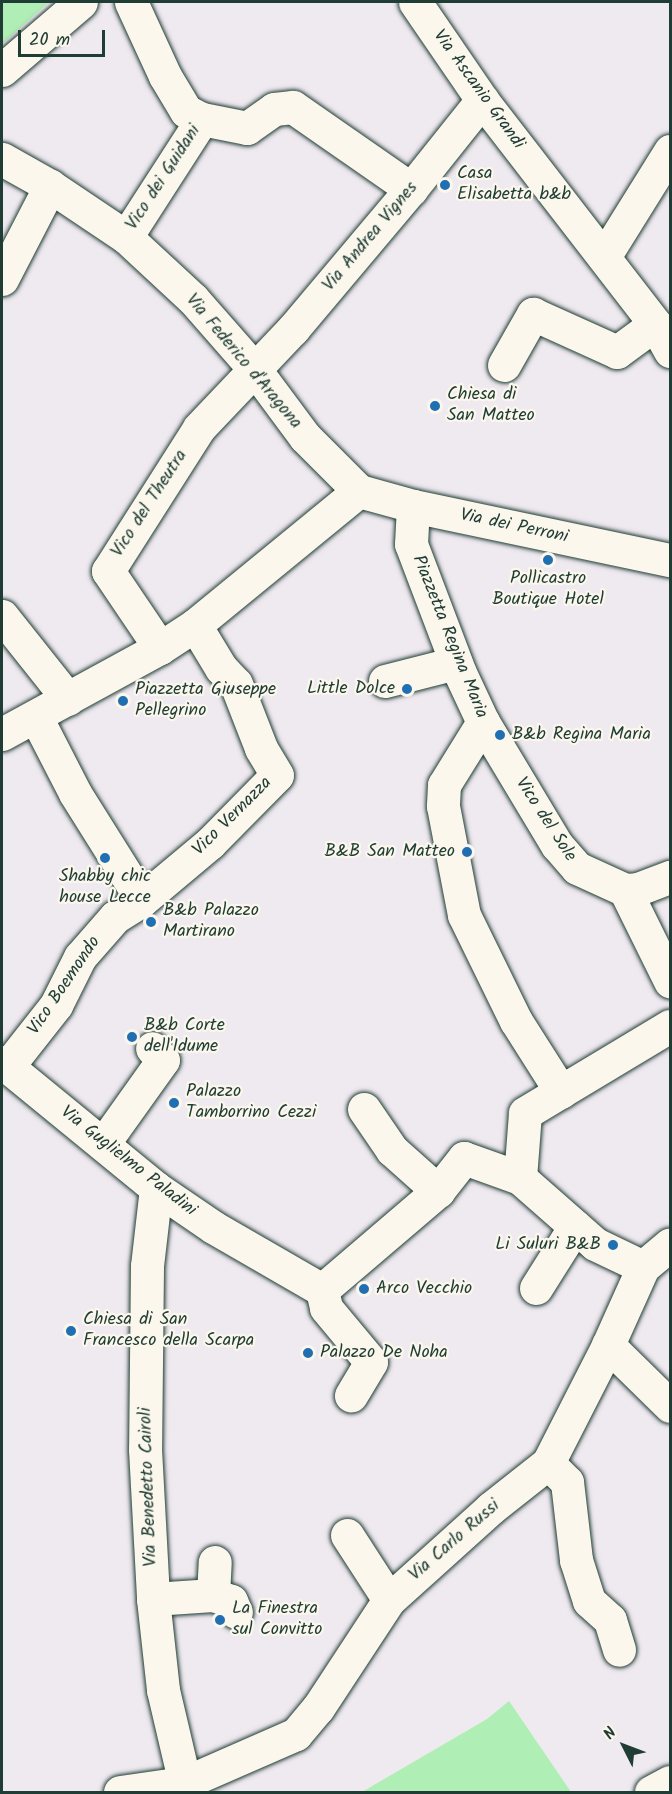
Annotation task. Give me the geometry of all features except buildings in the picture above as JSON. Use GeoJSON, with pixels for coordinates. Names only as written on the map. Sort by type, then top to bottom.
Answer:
{"type":"FeatureCollection","features":[{"type":"Feature","properties":{"kind":"street"},"geometry":{"type":"LineString","coordinates":[[2,70],[81,2]]}},
{"type":"Feature","properties":{"kind":"street"},"geometry":{"type":"LineString","coordinates":[[131,2],[165,76],[186,111],[202,119],[248,128],[274,109],[293,107],[411,189]]}},
{"type":"Feature","properties":{"kind":"street","name":"Via Ascanio Grandi"},"geometry":{"type":"LineString","coordinates":[[415,2],[482,100],[663,337]]}},
{"type":"Feature","properties":{"kind":"street","name":"Via Andrea Vignes"},"geometry":{"type":"LineString","coordinates":[[256,371],[411,189],[482,100]]}},
{"type":"Feature","properties":{"kind":"street","name":"Vico dei Guidani"},"geometry":{"type":"LineString","coordinates":[[126,237],[202,119]]}},
{"type":"Feature","properties":{"kind":"street"},"geometry":{"type":"LineString","coordinates":[[604,257],[670,152]]}},
{"type":"Feature","properties":{"kind":"street","name":"Via Federico d'Aragona"},"geometry":{"type":"LineString","coordinates":[[2,159],[50,186],[126,237],[193,299],[256,371],[305,437],[359,491]]}},
{"type":"Feature","properties":{"kind":"street"},"geometry":{"type":"LineString","coordinates":[[2,279],[50,186]]}},
{"type":"Feature","properties":{"kind":"street"},"geometry":{"type":"LineString","coordinates":[[504,365],[533,314],[617,352],[663,337]]}},
{"type":"Feature","properties":{"kind":"street","name":"Vico del Theutra"},"geometry":{"type":"LineString","coordinates":[[159,648],[108,571],[199,428],[244,378],[256,371]]}},
{"type":"Feature","properties":{"kind":"street"},"geometry":{"type":"LineString","coordinates":[[2,735],[159,648],[195,625],[359,491]]}},
{"type":"Feature","properties":{"kind":"street","name":"Via dei Perroni"},"geometry":{"type":"LineString","coordinates":[[359,491],[413,506],[670,560]]}},
{"type":"Feature","properties":{"kind":"street","name":"Piazzetta Regina Maria"},"geometry":{"type":"LineString","coordinates":[[413,506],[411,544],[456,663],[483,722],[508,763]]}},
{"type":"Feature","properties":{"kind":"street"},"geometry":{"type":"LineString","coordinates":[[2,616],[68,699]]}},
{"type":"Feature","properties":{"kind":"street","name":"Vico Vernazza"},"geometry":{"type":"LineString","coordinates":[[142,900],[210,843],[277,775],[261,748],[236,684],[221,668],[195,625]]}},
{"type":"Feature","properties":{"kind":"street"},"geometry":{"type":"LineString","coordinates":[[385,681],[456,663]]}},
{"type":"Feature","properties":{"kind":"street"},"geometry":{"type":"LineString","coordinates":[[36,717],[75,793],[142,900]]}},
{"type":"Feature","properties":{"kind":"street"},"geometry":{"type":"LineString","coordinates":[[483,722],[444,785],[443,806],[464,915],[516,1021],[561,1092]]}},
{"type":"Feature","properties":{"kind":"street","name":"Vico del Sole"},"geometry":{"type":"LineString","coordinates":[[508,763],[557,845],[577,868],[625,890]]}},
{"type":"Feature","properties":{"kind":"street"},"geometry":{"type":"LineString","coordinates":[[670,877],[638,889],[625,890],[670,981]]}},
{"type":"Feature","properties":{"kind":"street","name":"Vico Boemondo"},"geometry":{"type":"LineString","coordinates":[[5,1064],[56,1005],[80,957],[115,917],[142,900]]}},
{"type":"Feature","properties":{"kind":"street"},"geometry":{"type":"LineString","coordinates":[[520,1178],[525,1113],[670,1026]]}},
{"type":"Feature","properties":{"kind":"street"},"geometry":{"type":"LineString","coordinates":[[103,1144],[163,1060],[152,1048]]}},
{"type":"Feature","properties":{"kind":"street","name":"Via Guglielmo Paladini"},"geometry":{"type":"LineString","coordinates":[[5,1064],[156,1188],[213,1227],[322,1290]]}},
{"type":"Feature","properties":{"kind":"street"},"geometry":{"type":"LineString","coordinates":[[364,1109],[392,1150],[438,1191]]}},
{"type":"Feature","properties":{"kind":"street"},"geometry":{"type":"LineString","coordinates":[[351,1395],[371,1362],[326,1308],[322,1290],[438,1191],[464,1158],[520,1178],[595,1244],[643,1268]]}},
{"type":"Feature","properties":{"kind":"street","name":"Via Benedetto Cairoli"},"geometry":{"type":"LineString","coordinates":[[156,1188],[147,1266],[145,1449],[153,1599],[163,1690],[186,1788]]}},
{"type":"Feature","properties":{"kind":"street"},"geometry":{"type":"LineString","coordinates":[[536,1288],[575,1226]]}},
{"type":"Feature","properties":{"kind":"street","name":"Via Carlo Russi"},"geometry":{"type":"LineString","coordinates":[[120,1792],[186,1788],[296,1734],[318,1708],[388,1600],[548,1462],[608,1345],[643,1268],[670,1244]]}},
{"type":"Feature","properties":{"kind":"street"},"geometry":{"type":"LineString","coordinates":[[608,1345],[670,1406]]}},
{"type":"Feature","properties":{"kind":"street"},"geometry":{"type":"LineString","coordinates":[[548,1462],[567,1482],[576,1560],[589,1601],[610,1620],[619,1650]]}},
{"type":"Feature","properties":{"kind":"street"},"geometry":{"type":"LineString","coordinates":[[347,1535],[388,1600]]}},
{"type":"Feature","properties":{"kind":"street"},"geometry":{"type":"LineString","coordinates":[[153,1599],[225,1604],[215,1562]]}},
{"type":"Feature","properties":{"kind":"street"},"geometry":{"type":"LineString","coordinates":[[651,1792],[670,1782]]}},
{"type":"Feature","properties":{"kind":"green space"},"geometry":{"type":"Polygon","coordinates":[[[2,2],[49,2],[2,44],[2,2]]]}},
{"type":"Feature","properties":{"kind":"green space"},"geometry":{"type":"Polygon","coordinates":[[[509,1701],[571,1792],[362,1792],[487,1719],[509,1701]]]}},
{"type":"Feature","properties":{"kind":"place","name":"Casa Elisabetta b&b"},"geometry":{"type":"Point","coordinates":[445,185]}},
{"type":"Feature","properties":{"kind":"place","name":"Chiesa di San Matteo"},"geometry":{"type":"Point","coordinates":[435,406]}},
{"type":"Feature","properties":{"kind":"place","name":"Pollicastro Boutique Hotel"},"geometry":{"type":"Point","coordinates":[548,560]}},
{"type":"Feature","properties":{"kind":"place","name":"Little Dolce"},"geometry":{"type":"Point","coordinates":[407,689]}},
{"type":"Feature","properties":{"kind":"place","name":"Piazzetta Giuseppe Pellegrino"},"geometry":{"type":"Point","coordinates":[123,701]}},
{"type":"Feature","properties":{"kind":"place","name":"B&b Regina Maria"},"geometry":{"type":"Point","coordinates":[500,735]}},
{"type":"Feature","properties":{"kind":"place","name":"B&B San Matteo"},"geometry":{"type":"Point","coordinates":[467,852]}},
{"type":"Feature","properties":{"kind":"place","name":"Shabby chic house Lecce"},"geometry":{"type":"Point","coordinates":[105,858]}},
{"type":"Feature","properties":{"kind":"place","name":"B&b Palazzo Martirano"},"geometry":{"type":"Point","coordinates":[151,922]}},
{"type":"Feature","properties":{"kind":"place","name":"B&b Corte dell'Idume"},"geometry":{"type":"Point","coordinates":[132,1037]}},
{"type":"Feature","properties":{"kind":"place","name":"Palazzo Tamborrino Cezzi"},"geometry":{"type":"Point","coordinates":[174,1103]}},
{"type":"Feature","properties":{"kind":"place","name":"Li Suluri B&B"},"geometry":{"type":"Point","coordinates":[613,1245]}},
{"type":"Feature","properties":{"kind":"place","name":"Arco Vecchio"},"geometry":{"type":"Point","coordinates":[364,1289]}},
{"type":"Feature","properties":{"kind":"place","name":"Chiesa di San Francesco della Scarpa"},"geometry":{"type":"Point","coordinates":[71,1331]}},
{"type":"Feature","properties":{"kind":"place","name":"Palazzo De Noha"},"geometry":{"type":"Point","coordinates":[308,1353]}},
{"type":"Feature","properties":{"kind":"place","name":"La Finestra sul Convitto"},"geometry":{"type":"Point","coordinates":[220,1620]}}]}
